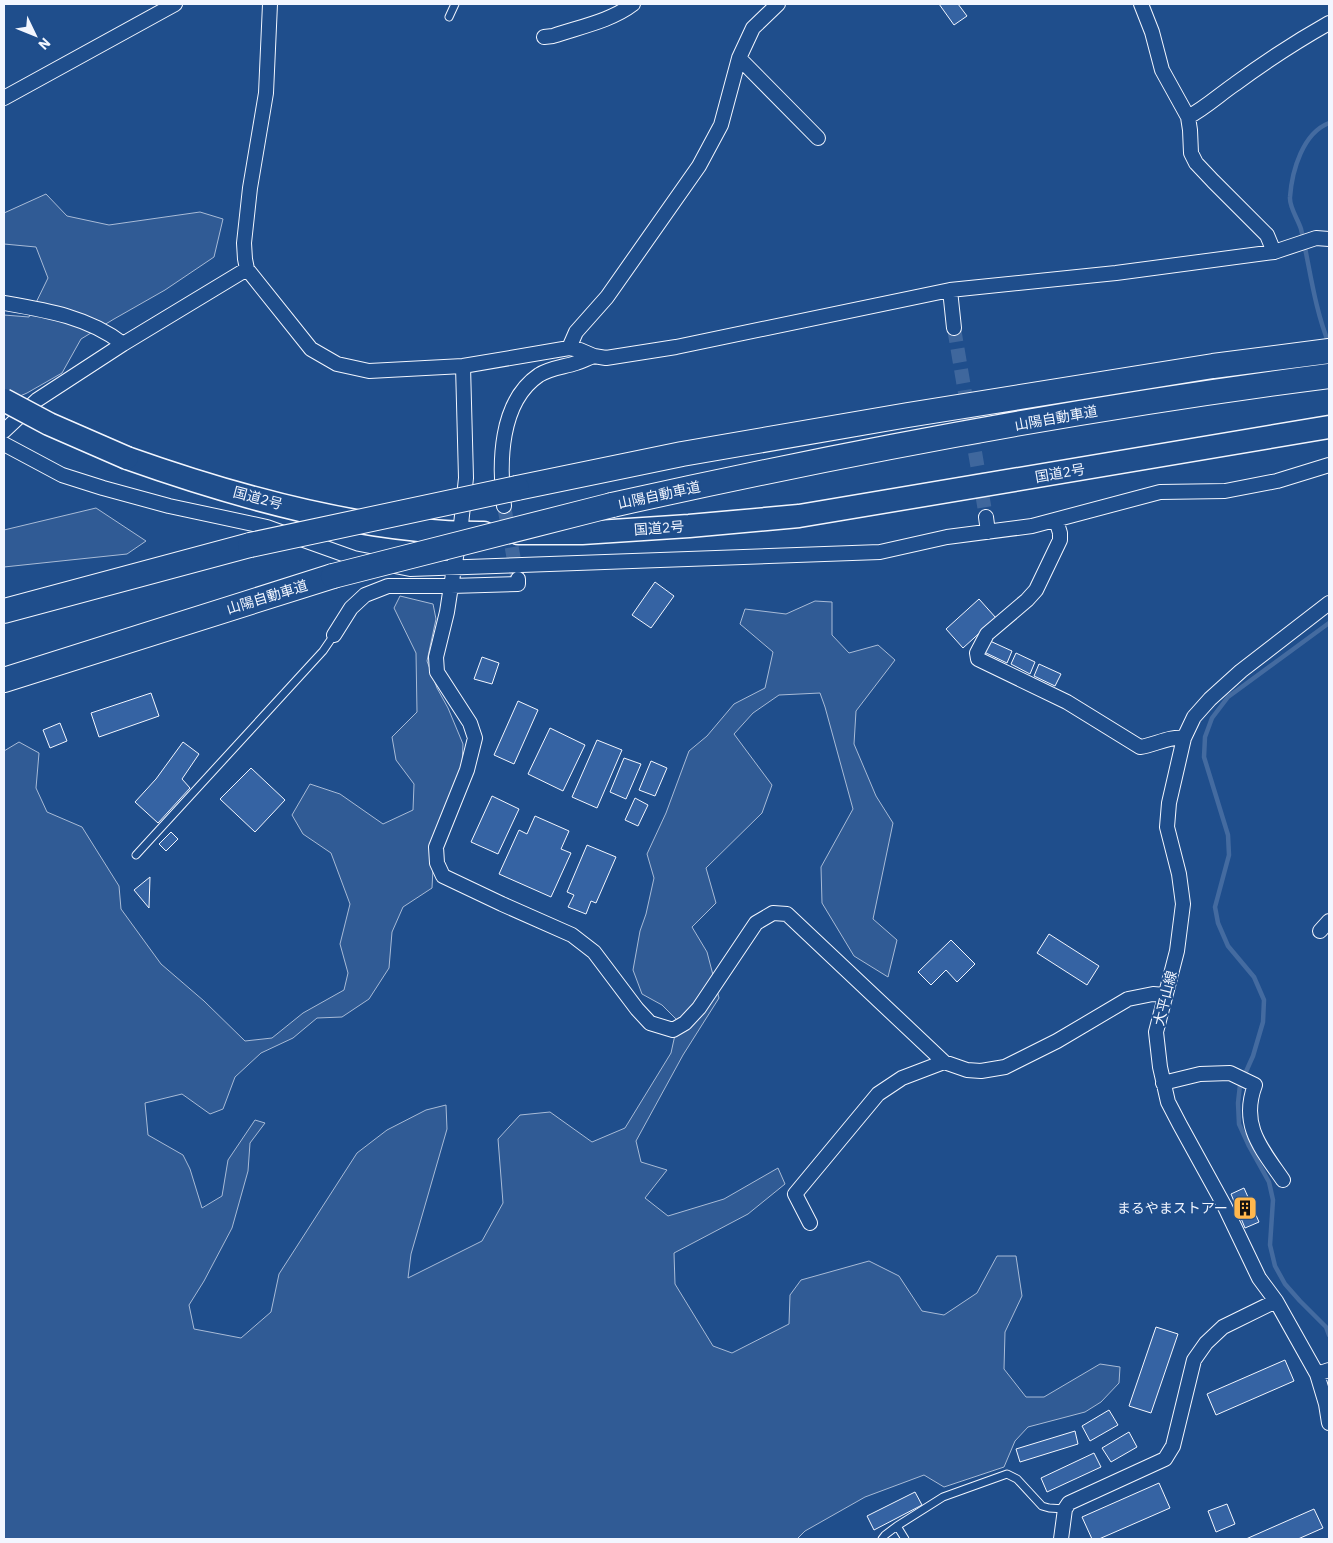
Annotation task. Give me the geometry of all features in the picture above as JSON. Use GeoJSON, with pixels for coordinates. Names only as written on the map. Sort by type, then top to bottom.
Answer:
{"type":"FeatureCollection","features":[{"type":"Feature","properties":{"kind":"highway","name":"山陽自動車道"},"geometry":{"type":"LineString","coordinates":[[4,611],[250,545],[511,497],[682,454],[908,415],[1213,366],[1324,352]]}},
{"type":"Feature","properties":{"kind":"highway","name":"山陽自動車道"},"geometry":{"type":"LineString","coordinates":[[4,680],[333,576],[612,505],[924,440],[1224,390],[1326,377]]}},
{"type":"Feature","properties":{"kind":"highway","name":"国道2号"},"geometry":{"type":"LineString","coordinates":[[4,400],[49,424],[127,458],[174,475],[326,515],[380,525],[460,534],[582,533],[800,516],[1329,427]]}},
{"type":"Feature","properties":{"kind":"street"},"geometry":{"type":"LineString","coordinates":[[4,98],[176,4]]}},
{"type":"Feature","properties":{"kind":"street"},"geometry":{"type":"LineString","coordinates":[[270,4],[266,93],[250,188],[244,242],[246,269],[312,349],[337,364],[369,371],[463,366],[569,348],[606,358],[676,347],[950,290],[1116,273],[1274,252],[1323,239]]}},
{"type":"Feature","properties":{"kind":"street"},"geometry":{"type":"LineString","coordinates":[[544,37],[553,36],[612,16],[624,11],[633,4]]}},
{"type":"Feature","properties":{"kind":"street"},"geometry":{"type":"LineString","coordinates":[[569,348],[576,332],[607,297],[699,166],[721,125],[740,58],[753,28],[778,4]]}},
{"type":"Feature","properties":{"kind":"street"},"geometry":{"type":"LineString","coordinates":[[1141,4],[1152,32],[1162,70],[1188,117],[1191,153],[1196,163],[1267,235],[1274,252]]}},
{"type":"Feature","properties":{"kind":"street"},"geometry":{"type":"LineString","coordinates":[[1188,117],[1200,111],[1235,84],[1305,36],[1329,23]]}},
{"type":"Feature","properties":{"kind":"street"},"geometry":{"type":"LineString","coordinates":[[740,58],[818,138]]}},
{"type":"Feature","properties":{"kind":"street"},"geometry":{"type":"LineString","coordinates":[[4,431],[37,400],[122,344],[246,269]]}},
{"type":"Feature","properties":{"kind":"street"},"geometry":{"type":"LineString","coordinates":[[950,290],[954,328]]}},
{"type":"Feature","properties":{"kind":"street"},"geometry":{"type":"LineString","coordinates":[[4,303],[49,310],[103,330],[122,344]]}},
{"type":"Feature","properties":{"kind":"street"},"geometry":{"type":"LineString","coordinates":[[511,497],[501,476],[504,442],[513,405],[539,375],[594,356]]}},
{"type":"Feature","properties":{"kind":"street"},"geometry":{"type":"LineString","coordinates":[[463,366],[466,478],[460,534],[447,612],[436,657],[437,672],[470,723],[475,738],[467,770],[436,847],[436,863],[443,876],[572,935],[594,952],[637,1009],[650,1023],[673,1030],[684,1023],[699,1008],[756,923],[773,913],[787,914],[944,1062],[974,1070],[1005,1068],[1057,1041],[1128,999],[1153,994],[1165,994]]}},
{"type":"Feature","properties":{"kind":"street"},"geometry":{"type":"LineString","coordinates":[[4,444],[62,475],[103,488],[169,506],[267,527],[354,558],[410,569],[880,552],[947,537],[1032,526],[1160,492],[1225,490],[1276,481],[1329,465]]}},
{"type":"Feature","properties":{"kind":"street"},"geometry":{"type":"LineString","coordinates":[[986,517],[988,532]]}},
{"type":"Feature","properties":{"kind":"street"},"geometry":{"type":"LineString","coordinates":[[1056,520],[1060,540],[1036,590],[987,634],[977,653],[978,659],[1067,702],[1140,747],[1154,746],[1174,737],[1184,738]]}},
{"type":"Feature","properties":{"kind":"street"},"geometry":{"type":"LineString","coordinates":[[334,635],[351,608],[365,596],[388,586],[518,584],[518,579]]}},
{"type":"Feature","properties":{"kind":"street","name":"大平山線"},"geometry":{"type":"LineString","coordinates":[[1328,612],[1241,671],[1210,699],[1194,718],[1184,738],[1169,803],[1167,827],[1179,874],[1183,904],[1177,951],[1156,1032],[1163,1083],[1168,1102],[1224,1205],[1259,1278],[1323,1372],[1329,1423]]}},
{"type":"Feature","properties":{"kind":"street"},"geometry":{"type":"LineString","coordinates":[[810,1223],[795,1194],[830,1151],[878,1094],[902,1078],[944,1062]]}},
{"type":"Feature","properties":{"kind":"street"},"geometry":{"type":"LineString","coordinates":[[1163,1083],[1200,1074],[1230,1073],[1255,1084],[1250,1099],[1249,1115],[1256,1139],[1282,1180]]}},
{"type":"Feature","properties":{"kind":"street"},"geometry":{"type":"LineString","coordinates":[[1061,1539],[1065,1509],[1070,1503],[1165,1459],[1173,1446],[1194,1360],[1206,1343],[1223,1327],[1276,1301]]}},
{"type":"Feature","properties":{"kind":"lane"},"geometry":{"type":"LineString","coordinates":[[448,17],[455,4]]}},
{"type":"Feature","properties":{"kind":"lane"},"geometry":{"type":"LineString","coordinates":[[136,856],[323,651],[334,635]]}},
{"type":"Feature","properties":{"kind":"lane"},"geometry":{"type":"LineString","coordinates":[[882,1539],[885,1534],[943,1497],[1007,1474],[1017,1480],[1042,1506],[1065,1509]]}},
{"type":"Feature","properties":{"kind":"lane"},"geometry":{"type":"LineString","coordinates":[[898,1526],[905,1539]]}},
{"type":"Feature","properties":{"kind":"shaded area"},"geometry":{"type":"Polygon","coordinates":[[[46,194],[67,216],[109,225],[200,212],[223,219],[214,257],[165,290],[81,339],[62,373],[27,393],[4,403],[4,315],[29,317],[48,278],[36,247],[4,244],[4,213],[46,194]]]}},
{"type":"Feature","properties":{"kind":"shaded area"},"geometry":{"type":"Polygon","coordinates":[[[96,508],[146,541],[127,554],[4,567],[4,530],[96,508]]]}},
{"type":"Feature","properties":{"kind":"shaded area"},"geometry":{"type":"Polygon","coordinates":[[[400,596],[433,604],[436,619],[427,661],[437,688],[448,708],[463,744],[462,765],[433,868],[432,888],[403,907],[392,932],[389,968],[369,999],[342,1017],[317,1018],[293,1038],[261,1053],[235,1077],[223,1109],[210,1114],[182,1094],[145,1103],[148,1135],[183,1155],[190,1169],[202,1208],[222,1196],[228,1160],[255,1120],[265,1123],[250,1143],[248,1171],[232,1228],[189,1305],[194,1329],[241,1338],[271,1312],[279,1274],[357,1153],[387,1130],[426,1110],[446,1105],[447,1129],[411,1254],[408,1278],[482,1241],[503,1203],[498,1139],[520,1115],[550,1112],[592,1142],[625,1128],[671,1053],[678,1021],[662,1005],[642,994],[633,970],[640,931],[654,878],[647,854],[666,813],[689,751],[707,736],[734,704],[765,688],[773,652],[740,624],[745,609],[786,614],[815,601],[832,602],[832,635],[849,653],[878,645],[895,660],[856,711],[854,744],[876,796],[893,823],[873,919],[897,940],[888,977],[854,956],[822,903],[821,867],[853,809],[820,693],[779,695],[753,713],[734,734],[772,785],[762,813],[706,868],[716,903],[692,927],[707,952],[719,998],[683,1055],[636,1141],[641,1162],[667,1170],[645,1198],[668,1216],[724,1199],[778,1168],[785,1184],[748,1214],[674,1253],[675,1284],[713,1346],[732,1353],[789,1324],[790,1295],[801,1280],[869,1261],[899,1276],[922,1311],[944,1315],[977,1293],[997,1256],[1016,1256],[1022,1296],[1005,1332],[1004,1369],[1026,1397],[1044,1397],[1100,1364],[1120,1367],[1119,1383],[1101,1402],[1085,1412],[1028,1427],[1015,1441],[1004,1467],[944,1487],[924,1475],[865,1497],[805,1531],[797,1539],[4,1539],[4,751],[19,742],[39,753],[36,788],[47,812],[82,827],[119,886],[121,909],[161,964],[204,1001],[245,1041],[272,1038],[303,1013],[344,990],[348,973],[340,944],[350,904],[331,853],[303,834],[292,815],[310,784],[340,794],[383,824],[413,810],[414,784],[396,760],[392,737],[417,712],[416,653],[394,608],[400,596]]]}},
{"type":"Feature","properties":{"kind":"building"},"geometry":{"type":"Polygon","coordinates":[[[939,4],[958,4],[967,16],[954,25],[939,4]]]}},
{"type":"Feature","properties":{"kind":"building"},"geometry":{"type":"Polygon","coordinates":[[[655,582],[674,596],[651,628],[632,615],[655,582]]]}},
{"type":"Feature","properties":{"kind":"building"},"geometry":{"type":"Polygon","coordinates":[[[979,599],[996,618],[963,648],[946,629],[979,599]]]}},
{"type":"Feature","properties":{"kind":"building"},"geometry":{"type":"Polygon","coordinates":[[[990,641],[1012,651],[1007,663],[984,652],[990,641]]]}},
{"type":"Feature","properties":{"kind":"building"},"geometry":{"type":"Polygon","coordinates":[[[1016,653],[1035,662],[1030,674],[1011,664],[1016,653]]]}},
{"type":"Feature","properties":{"kind":"building"},"geometry":{"type":"Polygon","coordinates":[[[482,657],[499,663],[492,684],[474,679],[482,657]]]}},
{"type":"Feature","properties":{"kind":"building"},"geometry":{"type":"Polygon","coordinates":[[[1039,664],[1061,674],[1055,686],[1034,676],[1039,664]]]}},
{"type":"Feature","properties":{"kind":"building"},"geometry":{"type":"Polygon","coordinates":[[[151,693],[159,716],[99,737],[91,713],[151,693]]]}},
{"type":"Feature","properties":{"kind":"building"},"geometry":{"type":"Polygon","coordinates":[[[518,701],[538,710],[514,764],[494,755],[518,701]]]}},
{"type":"Feature","properties":{"kind":"building"},"geometry":{"type":"Polygon","coordinates":[[[60,723],[67,741],[50,748],[43,730],[60,723]]]}},
{"type":"Feature","properties":{"kind":"building"},"geometry":{"type":"Polygon","coordinates":[[[550,728],[585,745],[563,791],[528,774],[550,728]]]}},
{"type":"Feature","properties":{"kind":"building"},"geometry":{"type":"Polygon","coordinates":[[[597,740],[622,750],[597,808],[572,797],[597,740]]]}},
{"type":"Feature","properties":{"kind":"building"},"geometry":{"type":"Polygon","coordinates":[[[183,742],[199,754],[182,779],[190,788],[158,823],[135,802],[156,779],[183,742]]]}},
{"type":"Feature","properties":{"kind":"building"},"geometry":{"type":"Polygon","coordinates":[[[624,758],[641,764],[626,799],[610,792],[624,758]]]}},
{"type":"Feature","properties":{"kind":"building"},"geometry":{"type":"Polygon","coordinates":[[[651,761],[667,768],[655,796],[639,790],[651,761]]]}},
{"type":"Feature","properties":{"kind":"building"},"geometry":{"type":"Polygon","coordinates":[[[251,768],[285,800],[255,832],[220,799],[251,768]]]}},
{"type":"Feature","properties":{"kind":"building"},"geometry":{"type":"Polygon","coordinates":[[[492,796],[519,809],[498,854],[471,842],[492,796]]]}},
{"type":"Feature","properties":{"kind":"building"},"geometry":{"type":"Polygon","coordinates":[[[635,798],[648,805],[638,826],[625,820],[635,798]]]}},
{"type":"Feature","properties":{"kind":"building"},"geometry":{"type":"Polygon","coordinates":[[[535,816],[569,831],[561,849],[571,853],[551,897],[499,874],[519,830],[527,834],[535,816]]]}},
{"type":"Feature","properties":{"kind":"building"},"geometry":{"type":"Polygon","coordinates":[[[171,832],[178,839],[166,851],[159,844],[171,832]]]}},
{"type":"Feature","properties":{"kind":"building"},"geometry":{"type":"Polygon","coordinates":[[[587,845],[616,857],[596,903],[591,901],[586,914],[568,907],[574,895],[567,892],[587,845]]]}},
{"type":"Feature","properties":{"kind":"building"},"geometry":{"type":"Polygon","coordinates":[[[150,877],[149,908],[134,890],[150,877]]]}},
{"type":"Feature","properties":{"kind":"building"},"geometry":{"type":"Polygon","coordinates":[[[1049,934],[1099,966],[1087,985],[1037,953],[1049,934]]]}},
{"type":"Feature","properties":{"kind":"building"},"geometry":{"type":"Polygon","coordinates":[[[951,940],[975,964],[957,982],[946,970],[931,985],[918,972],[951,940]]]}},
{"type":"Feature","properties":{"kind":"building","name":"まるやまストアー"},"geometry":{"type":"Polygon","coordinates":[[[1244,1188],[1259,1222],[1245,1228],[1231,1194],[1244,1188]]]}},
{"type":"Feature","properties":{"kind":"building"},"geometry":{"type":"Polygon","coordinates":[[[1156,1327],[1178,1334],[1151,1413],[1129,1406],[1156,1327]]]}},
{"type":"Feature","properties":{"kind":"building"},"geometry":{"type":"Polygon","coordinates":[[[1285,1360],[1294,1381],[1216,1415],[1207,1394],[1285,1360]]]}},
{"type":"Feature","properties":{"kind":"building"},"geometry":{"type":"Polygon","coordinates":[[[1109,1410],[1118,1425],[1090,1441],[1082,1426],[1109,1410]]]}},
{"type":"Feature","properties":{"kind":"building"},"geometry":{"type":"Polygon","coordinates":[[[1075,1431],[1078,1444],[1020,1462],[1016,1449],[1075,1431]]]}},
{"type":"Feature","properties":{"kind":"building"},"geometry":{"type":"Polygon","coordinates":[[[1129,1432],[1137,1447],[1111,1462],[1102,1448],[1129,1432]]]}},
{"type":"Feature","properties":{"kind":"building"},"geometry":{"type":"Polygon","coordinates":[[[1094,1453],[1101,1467],[1047,1492],[1041,1478],[1094,1453]]]}},
{"type":"Feature","properties":{"kind":"building"},"geometry":{"type":"Polygon","coordinates":[[[1159,1483],[1170,1508],[1099,1539],[1092,1539],[1082,1517],[1159,1483]]]}},
{"type":"Feature","properties":{"kind":"building"},"geometry":{"type":"Polygon","coordinates":[[[915,1492],[922,1505],[874,1530],[867,1516],[915,1492]]]}},
{"type":"Feature","properties":{"kind":"building"},"geometry":{"type":"Polygon","coordinates":[[[1227,1504],[1235,1524],[1216,1532],[1208,1511],[1227,1504]]]}},
{"type":"Feature","properties":{"kind":"building"},"geometry":{"type":"Polygon","coordinates":[[[1314,1509],[1323,1528],[1298,1539],[1246,1539],[1314,1509]]]}},
{"type":"Feature","properties":{"kind":"waterway"},"geometry":{"type":"LineString","coordinates":[[1329,123],[1312,135],[1300,154],[1293,175],[1290,201],[1301,229],[1316,302],[1329,344]]}},
{"type":"Feature","properties":{"kind":"waterway"},"geometry":{"type":"LineString","coordinates":[[1329,623],[1228,697],[1212,718],[1205,737],[1204,757],[1228,835],[1229,855],[1215,907],[1218,923],[1228,946],[1254,977],[1264,1000],[1263,1022],[1253,1056],[1240,1085],[1238,1103],[1239,1124],[1269,1182],[1273,1200],[1270,1245],[1275,1266],[1285,1284],[1326,1327],[1329,1335]]}},
{"type":"Feature","properties":{"kind":"tunnel"},"geometry":{"type":"LineString","coordinates":[[954,328],[986,517]]}},
{"type":"Feature","properties":{"kind":"tunnel"},"geometry":{"type":"LineString","coordinates":[[504,506],[517,576]]}},
{"type":"Feature","properties":{"kind":"place","name":"まるやまストアー"},"geometry":{"type":"Point","coordinates":[1245,1208]}}]}
